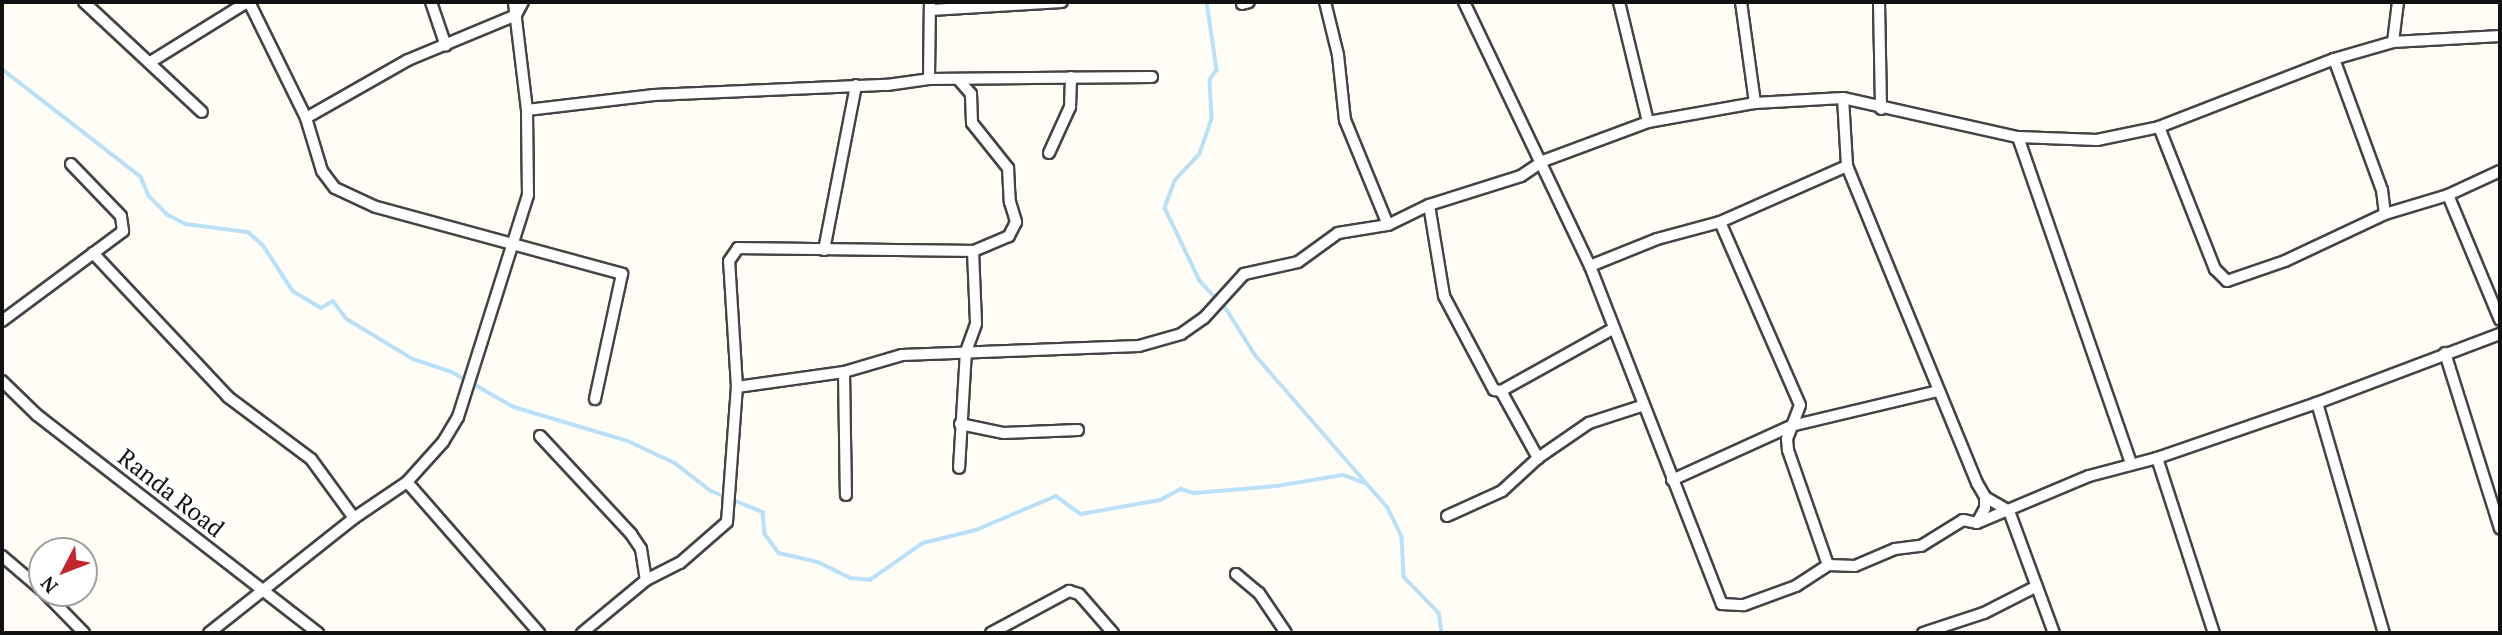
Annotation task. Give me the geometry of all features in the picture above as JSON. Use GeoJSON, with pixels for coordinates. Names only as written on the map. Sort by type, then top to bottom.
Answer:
{"type":"FeatureCollection","features":[{"type":"Feature","properties":{"kind":"street"},"geometry":{"type":"LineString","coordinates":[[84,2],[152,61],[202,112]]}},
{"type":"Feature","properties":{"kind":"street"},"geometry":{"type":"LineString","coordinates":[[152,61],[248,2],[306,118],[321,171],[335,188],[376,207],[622,274],[595,399]]}},
{"type":"Feature","properties":{"kind":"street"},"geometry":{"type":"LineString","coordinates":[[431,2],[446,46]]}},
{"type":"Feature","properties":{"kind":"street"},"geometry":{"type":"LineString","coordinates":[[209,633],[354,518],[407,482],[443,442],[458,417],[528,195],[527,110],[514,2]]}},
{"type":"Feature","properties":{"kind":"street"},"geometry":{"type":"LineString","coordinates":[[306,118],[408,60],[516,15],[523,2]]}},
{"type":"Feature","properties":{"kind":"street"},"geometry":{"type":"LineString","coordinates":[[929,79],[930,6],[1062,2]]}},
{"type":"Feature","properties":{"kind":"street"},"geometry":{"type":"LineString","coordinates":[[1325,2],[1338,55],[1345,120],[1388,225]]}},
{"type":"Feature","properties":{"kind":"street"},"geometry":{"type":"LineString","coordinates":[[1464,2],[1543,161],[1590,266],[1711,585],[1728,608],[1796,586],[1828,565],[1855,566],[1895,549],[1921,546],[1964,520],[1977,523],[2130,464],[2157,458],[2317,403],[2500,334]]}},
{"type":"Feature","properties":{"kind":"street"},"geometry":{"type":"LineString","coordinates":[[1619,2],[1648,122]]}},
{"type":"Feature","properties":{"kind":"street"},"geometry":{"type":"LineString","coordinates":[[1741,2],[1755,103]]}},
{"type":"Feature","properties":{"kind":"street"},"geometry":{"type":"LineString","coordinates":[[1880,2],[1881,109]]}},
{"type":"Feature","properties":{"kind":"street"},"geometry":{"type":"LineString","coordinates":[[2392,42],[2398,2]]}},
{"type":"Feature","properties":{"kind":"street"},"geometry":{"type":"LineString","coordinates":[[737,387],[844,372],[902,355],[1127,348],[1171,337],[1204,318],[1244,274],[1298,262],[1338,233],[1388,225],[1429,205],[1521,176],[1543,161],[1648,122],[1755,103],[1843,98],[1881,109],[2018,137],[2097,140],[2159,127],[2334,59],[2392,42],[2500,36]]}},
{"type":"Feature","properties":{"kind":"street"},"geometry":{"type":"LineString","coordinates":[[2334,59],[2382,190],[2385,214]]}},
{"type":"Feature","properties":{"kind":"street"},"geometry":{"type":"LineString","coordinates":[[1049,153],[1070,107],[1071,77]]}},
{"type":"Feature","properties":{"kind":"street"},"geometry":{"type":"LineString","coordinates":[[527,110],[654,95],[929,79],[1152,77]]}},
{"type":"Feature","properties":{"kind":"street"},"geometry":{"type":"LineString","coordinates":[[582,633],[646,580],[680,563],[727,522],[737,387],[732,254],[738,248],[973,251],[1009,236],[1016,222],[1010,202],[1008,168],[972,123],[971,94],[958,79]]}},
{"type":"Feature","properties":{"kind":"street"},"geometry":{"type":"LineString","coordinates":[[824,250],[856,85]]}},
{"type":"Feature","properties":{"kind":"street"},"geometry":{"type":"LineString","coordinates":[[1843,98],[1847,166],[1938,391],[1985,497],[1985,508],[1977,523]]}},
{"type":"Feature","properties":{"kind":"street"},"geometry":{"type":"LineString","coordinates":[[2159,127],[2220,278],[2227,281],[2285,261],[2385,214],[2448,195],[2500,171]]}},
{"type":"Feature","properties":{"kind":"street"},"geometry":{"type":"LineString","coordinates":[[2018,137],[2130,464]]}},
{"type":"Feature","properties":{"kind":"street"},"geometry":{"type":"LineString","coordinates":[[2,321],[123,231],[125,224],[71,164]]}},
{"type":"Feature","properties":{"kind":"street"},"geometry":{"type":"LineString","coordinates":[[1590,266],[1657,239],[1720,222],[1847,166]]}},
{"type":"Feature","properties":{"kind":"street"},"geometry":{"type":"LineString","coordinates":[[2448,195],[2500,320]]}},
{"type":"Feature","properties":{"kind":"street"},"geometry":{"type":"LineString","coordinates":[[1429,205],[1444,296],[1489,386],[1501,390],[1538,458]]}},
{"type":"Feature","properties":{"kind":"street"},"geometry":{"type":"LineString","coordinates":[[1720,222],[1800,405],[1787,439],[1792,468],[1828,565]]}},
{"type":"Feature","properties":{"kind":"street"},"geometry":{"type":"LineString","coordinates":[[959,468],[966,351],[976,324],[973,251]]}},
{"type":"Feature","properties":{"kind":"street"},"geometry":{"type":"LineString","coordinates":[[93,253],[228,397],[310,459],[354,518]]}},
{"type":"Feature","properties":{"kind":"street"},"geometry":{"type":"LineString","coordinates":[[1501,390],[1614,328]]}},
{"type":"Feature","properties":{"kind":"street"},"geometry":{"type":"LineString","coordinates":[[2445,353],[2500,529]]}},
{"type":"Feature","properties":{"kind":"street"},"geometry":{"type":"LineString","coordinates":[[844,372],[846,495]]}},
{"type":"Feature","properties":{"kind":"street","name":"Randa Road"},"geometry":{"type":"LineString","coordinates":[[2,381],[37,415],[317,633]]}},
{"type":"Feature","properties":{"kind":"street"},"geometry":{"type":"LineString","coordinates":[[1672,480],[1791,426],[1938,391]]}},
{"type":"Feature","properties":{"kind":"street"},"geometry":{"type":"LineString","coordinates":[[2317,403],[2384,633]]}},
{"type":"Feature","properties":{"kind":"street"},"geometry":{"type":"LineString","coordinates":[[1447,516],[1502,491],[1538,458],[1589,423],[1641,406]]}},
{"type":"Feature","properties":{"kind":"street"},"geometry":{"type":"LineString","coordinates":[[960,424],[1004,433],[1078,430]]}},
{"type":"Feature","properties":{"kind":"street"},"geometry":{"type":"LineString","coordinates":[[540,436],[631,534],[641,550],[646,580]]}},
{"type":"Feature","properties":{"kind":"street"},"geometry":{"type":"LineString","coordinates":[[2157,458],[2214,633]]}},
{"type":"Feature","properties":{"kind":"street"},"geometry":{"type":"LineString","coordinates":[[407,482],[539,633]]}},
{"type":"Feature","properties":{"kind":"street"},"geometry":{"type":"LineString","coordinates":[[1985,497],[2009,511],[2054,633]]}},
{"type":"Feature","properties":{"kind":"street"},"geometry":{"type":"LineString","coordinates":[[2,556],[28,578]]}},
{"type":"Feature","properties":{"kind":"street"},"geometry":{"type":"LineString","coordinates":[[2,573],[12,564]]}},
{"type":"Feature","properties":{"kind":"street"},"geometry":{"type":"LineString","coordinates":[[1236,574],[1259,593],[1286,633]]}},
{"type":"Feature","properties":{"kind":"street"},"geometry":{"type":"LineString","coordinates":[[1923,633],[1984,613],[2037,586]]}},
{"type":"Feature","properties":{"kind":"street"},"geometry":{"type":"LineString","coordinates":[[991,633],[1069,591],[1079,594],[1113,633]]}},
{"type":"Feature","properties":{"kind":"street"},"geometry":{"type":"LineString","coordinates":[[59,607],[84,633]]}},
{"type":"Feature","properties":{"kind":"waterway"},"geometry":{"type":"LineString","coordinates":[[1207,2],[1217,70],[1210,80],[1212,119],[1200,154],[1175,181],[1165,208],[1200,281],[1227,310],[1256,356],[1388,508],[1402,537],[1404,577],[1439,613],[1442,633]]}},
{"type":"Feature","properties":{"kind":"waterway"},"geometry":{"type":"LineString","coordinates":[[2,69],[141,177],[149,196],[168,215],[186,224],[248,232],[263,245],[293,291],[321,308],[333,301],[347,319],[413,359],[452,372],[514,407],[628,441],[675,463],[711,491],[763,512],[765,534],[779,553],[818,562],[851,578],[870,580],[923,543],[976,530],[1056,496],[1081,514],[1160,500],[1181,489],[1194,493],[1277,486],[1343,475],[1365,483]]}}]}
